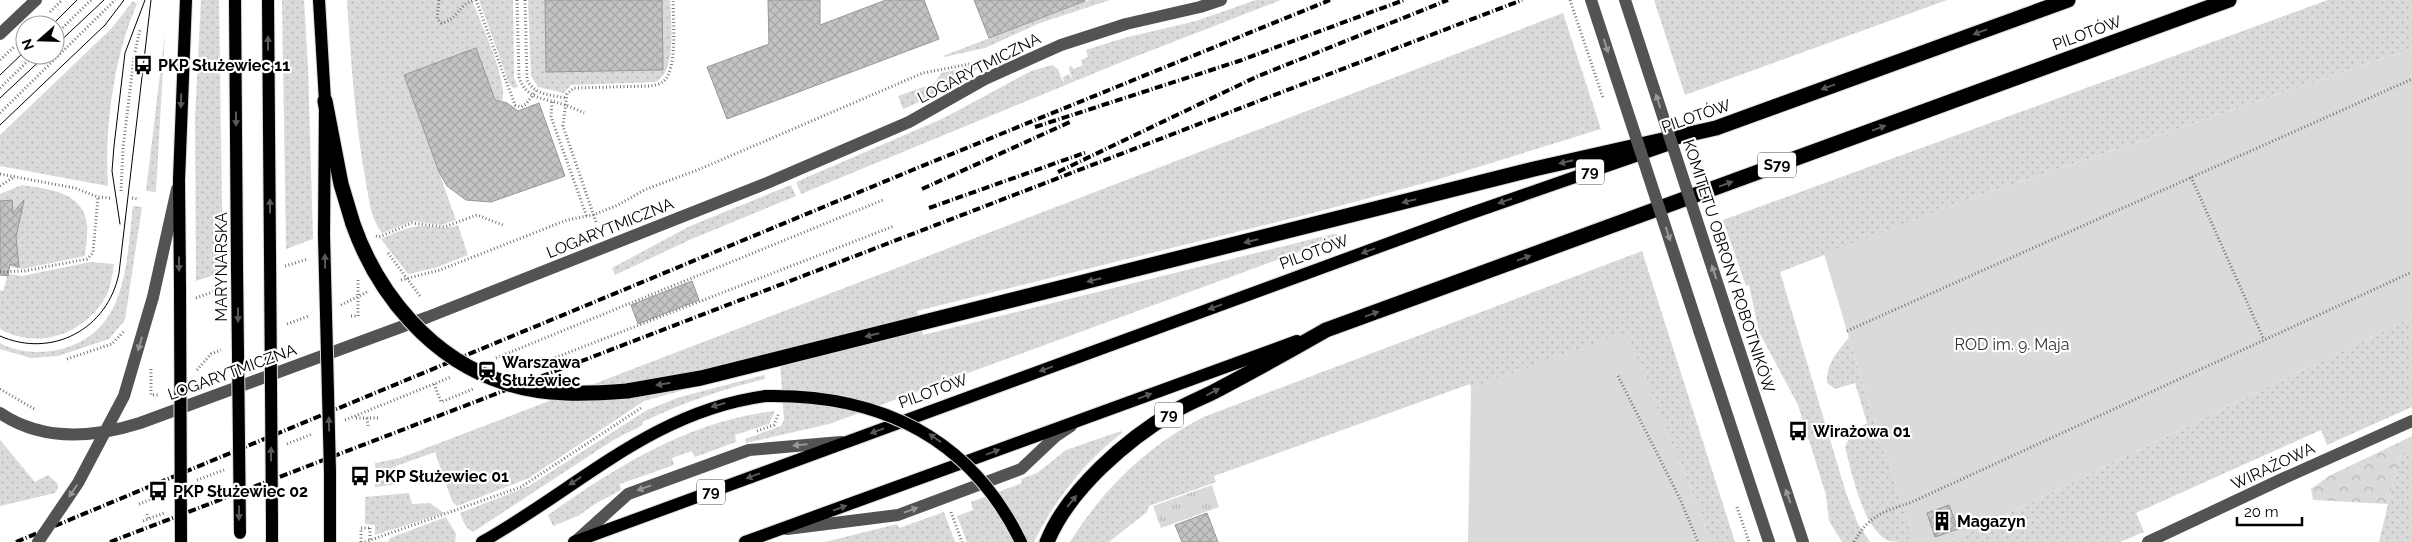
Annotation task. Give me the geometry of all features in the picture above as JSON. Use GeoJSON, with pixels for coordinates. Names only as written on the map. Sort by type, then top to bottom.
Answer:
{"type":"FeatureCollection","features":[{"type":"Feature","properties":{"kind":"highway","name":"PILOTÓW"},"geometry":{"type":"LineString","coordinates":[[1716,128],[2068,0]]}},
{"type":"Feature","properties":{"kind":"highway","name":"PILOTÓW"},"geometry":{"type":"LineString","coordinates":[[1326,330],[2229,0]]}},
{"type":"Feature","properties":{"kind":"highway"},"geometry":{"type":"LineString","coordinates":[[325,101],[341,184],[353,224],[372,271],[409,321],[441,347],[478,370],[506,383],[528,388],[590,394],[701,378],[1534,169],[1716,128]]}},
{"type":"Feature","properties":{"kind":"highway","name":"79"},"geometry":{"type":"LineString","coordinates":[[1046,542],[1068,506],[1098,470],[1146,429],[1176,410],[1216,391],[1326,330]]}},
{"type":"Feature","properties":{"kind":"main road"},"geometry":{"type":"LineString","coordinates":[[181,542],[179,180],[186,0]]}},
{"type":"Feature","properties":{"kind":"main road","name":"MARYNARSKA"},"geometry":{"type":"LineString","coordinates":[[235,0],[240,537]]}},
{"type":"Feature","properties":{"kind":"main road"},"geometry":{"type":"LineString","coordinates":[[268,0],[272,542]]}},
{"type":"Feature","properties":{"kind":"main road"},"geometry":{"type":"LineString","coordinates":[[320,0],[325,101],[324,235],[330,542]]}},
{"type":"Feature","properties":{"kind":"main road","name":"PILOTÓW"},"geometry":{"type":"LineString","coordinates":[[575,542],[1463,216],[1716,128]]}},
{"type":"Feature","properties":{"kind":"main road","name":"PILOTÓW"},"geometry":{"type":"LineString","coordinates":[[745,542],[1326,330]]}},
{"type":"Feature","properties":{"kind":"main road"},"geometry":{"type":"LineString","coordinates":[[482,542],[512,525],[566,487],[658,430],[703,409],[728,402],[766,396],[815,396],[854,404],[884,413],[932,435],[977,476],[995,498],[1021,542]]}},
{"type":"Feature","properties":{"kind":"street"},"geometry":{"type":"LineString","coordinates":[[0,34],[36,0]]}},
{"type":"Feature","properties":{"kind":"street","name":"LOGARYTMICZNA"},"geometry":{"type":"LineString","coordinates":[[0,413],[24,425],[40,430],[76,436],[116,431],[140,423],[428,317],[767,183],[915,120],[985,79],[1060,45],[1126,24],[1200,7],[1221,0]]}},
{"type":"Feature","properties":{"kind":"street"},"geometry":{"type":"LineString","coordinates":[[1590,0],[1769,542]]}},
{"type":"Feature","properties":{"kind":"street","name":"KOMITETU OBRONY ROBOTNIKÓW"},"geometry":{"type":"LineString","coordinates":[[1625,0],[1803,542]]}},
{"type":"Feature","properties":{"kind":"street"},"geometry":{"type":"LineString","coordinates":[[38,542],[78,484],[124,396],[153,297],[179,180]]}},
{"type":"Feature","properties":{"kind":"street"},"geometry":{"type":"LineString","coordinates":[[777,530],[898,515],[1021,469],[1060,432],[1084,419]]}},
{"type":"Feature","properties":{"kind":"street","name":"WIRAŻOWA"},"geometry":{"type":"LineString","coordinates":[[2148,542],[2412,421]]}},
{"type":"Feature","properties":{"kind":"street"},"geometry":{"type":"LineString","coordinates":[[575,542],[628,494],[748,450],[848,441]]}},
{"type":"Feature","properties":{"kind":"path"},"geometry":{"type":"LineString","coordinates":[[65,25],[91,0]]}},
{"type":"Feature","properties":{"kind":"path"},"geometry":{"type":"LineString","coordinates":[[0,113],[116,0]]}},
{"type":"Feature","properties":{"kind":"path"},"geometry":{"type":"LineString","coordinates":[[439,0],[437,19],[441,23],[452,20],[461,6],[475,0],[515,105],[518,107],[524,106],[536,91]]}},
{"type":"Feature","properties":{"kind":"path"},"geometry":{"type":"LineString","coordinates":[[518,0],[519,77],[526,91],[532,96],[565,105],[584,113]]}},
{"type":"Feature","properties":{"kind":"path"},"geometry":{"type":"LineString","coordinates":[[525,0],[526,75],[531,87],[536,91],[566,98]]}},
{"type":"Feature","properties":{"kind":"path"},"geometry":{"type":"LineString","coordinates":[[596,222],[563,126],[566,98],[574,88],[651,86],[663,82],[671,62],[673,0]]}},
{"type":"Feature","properties":{"kind":"path"},"geometry":{"type":"LineString","coordinates":[[121,191],[123,148],[134,57],[140,30]]}},
{"type":"Feature","properties":{"kind":"path"},"geometry":{"type":"LineString","coordinates":[[398,281],[440,270],[567,220],[593,215],[618,205],[644,190],[709,166],[923,73],[977,63]]}},
{"type":"Feature","properties":{"kind":"path"},"geometry":{"type":"LineString","coordinates":[[0,88],[24,65]]}},
{"type":"Feature","properties":{"kind":"path"},"geometry":{"type":"LineString","coordinates":[[1847,330],[2412,78]]}},
{"type":"Feature","properties":{"kind":"path"},"geometry":{"type":"LineString","coordinates":[[552,102],[551,117],[587,217]]}},
{"type":"Feature","properties":{"kind":"path"},"geometry":{"type":"LineString","coordinates":[[0,174],[75,188],[98,197],[110,198]]}},
{"type":"Feature","properties":{"kind":"path"},"geometry":{"type":"LineString","coordinates":[[0,186],[14,177]]}},
{"type":"Feature","properties":{"kind":"path"},"geometry":{"type":"LineString","coordinates":[[2191,177],[2264,340]]}},
{"type":"Feature","properties":{"kind":"path"},"geometry":{"type":"LineString","coordinates":[[0,272],[24,272],[87,259],[93,253],[98,197]]}},
{"type":"Feature","properties":{"kind":"path"},"geometry":{"type":"LineString","coordinates":[[132,198],[139,199]]}},
{"type":"Feature","properties":{"kind":"path"},"geometry":{"type":"LineString","coordinates":[[489,361],[883,200]]}},
{"type":"Feature","properties":{"kind":"path"},"geometry":{"type":"LineString","coordinates":[[379,242],[374,235],[379,237],[412,223],[444,227],[477,215],[503,226]]}},
{"type":"Feature","properties":{"kind":"path"},"geometry":{"type":"LineString","coordinates":[[524,370],[894,226]]}},
{"type":"Feature","properties":{"kind":"path"},"geometry":{"type":"LineString","coordinates":[[385,249],[420,296]]}},
{"type":"Feature","properties":{"kind":"path"},"geometry":{"type":"LineString","coordinates":[[1854,542],[1870,520],[2412,272]]}},
{"type":"Feature","properties":{"kind":"path"},"geometry":{"type":"LineString","coordinates":[[335,307],[374,289]]}},
{"type":"Feature","properties":{"kind":"path"},"geometry":{"type":"LineString","coordinates":[[281,326],[317,313]]}},
{"type":"Feature","properties":{"kind":"path"},"geometry":{"type":"LineString","coordinates":[[350,316],[358,316]]}},
{"type":"Feature","properties":{"kind":"path"},"geometry":{"type":"LineString","coordinates":[[67,359],[112,344],[130,324]]}},
{"type":"Feature","properties":{"kind":"path"},"geometry":{"type":"LineString","coordinates":[[194,374],[211,354],[228,346]]}},
{"type":"Feature","properties":{"kind":"path"},"geometry":{"type":"LineString","coordinates":[[452,376],[434,384],[436,395],[441,402],[478,388]]}},
{"type":"Feature","properties":{"kind":"path"},"geometry":{"type":"LineString","coordinates":[[1618,376],[1681,501],[1698,542]]}},
{"type":"Feature","properties":{"kind":"path"},"geometry":{"type":"LineString","coordinates":[[151,388],[151,395],[158,395]]}},
{"type":"Feature","properties":{"kind":"path"},"geometry":{"type":"LineString","coordinates":[[0,389],[20,402],[44,412]]}},
{"type":"Feature","properties":{"kind":"path"},"geometry":{"type":"LineString","coordinates":[[356,418],[379,418]]}},
{"type":"Feature","properties":{"kind":"path"},"geometry":{"type":"LineString","coordinates":[[367,418],[368,426]]}},
{"type":"Feature","properties":{"kind":"path"},"geometry":{"type":"LineString","coordinates":[[949,506],[962,542]]}},
{"type":"Feature","properties":{"kind":"path"},"geometry":{"type":"LineString","coordinates":[[143,521],[164,513]]}},
{"type":"Feature","properties":{"kind":"path"},"geometry":{"type":"LineString","coordinates":[[147,514],[149,519]]}},
{"type":"Feature","properties":{"kind":"path"},"geometry":{"type":"LineString","coordinates":[[361,542],[361,528],[370,528],[370,542]]}},
{"type":"Feature","properties":{"kind":"path"},"geometry":{"type":"LineString","coordinates":[[383,536],[384,542]]}},
{"type":"Feature","properties":{"kind":"green space"},"geometry":{"type":"Polygon","coordinates":[[[201,0],[219,0],[223,272],[196,281],[195,118],[201,0]]]}},
{"type":"Feature","properties":{"kind":"green space"},"geometry":{"type":"Polygon","coordinates":[[[282,0],[304,0],[313,239],[286,249],[282,0]]]}},
{"type":"Feature","properties":{"kind":"green space"},"geometry":{"type":"Polygon","coordinates":[[[347,0],[472,0],[498,67],[503,93],[502,102],[495,102],[476,48],[404,75],[456,220],[442,225],[413,221],[382,233],[375,222],[369,202],[356,114],[347,0]]]}},
{"type":"Feature","properties":{"kind":"green space"},"geometry":{"type":"Polygon","coordinates":[[[479,0],[513,0],[514,78],[518,87],[513,88],[509,83],[479,0]]]}},
{"type":"Feature","properties":{"kind":"green space"},"geometry":{"type":"Polygon","coordinates":[[[528,0],[545,0],[546,72],[663,70],[662,0],[670,0],[672,32],[670,57],[663,76],[656,82],[571,85],[564,93],[538,87],[531,76],[528,0]]]}},
{"type":"Feature","properties":{"kind":"green space"},"geometry":{"type":"Polygon","coordinates":[[[1089,0],[1110,0],[1040,23],[985,48],[943,56],[1089,0]]]}},
{"type":"Feature","properties":{"kind":"green space"},"geometry":{"type":"Polygon","coordinates":[[[1256,0],[1281,0],[1119,63],[801,194],[796,182],[944,118],[1031,71],[1052,65],[1058,69],[1064,85],[1063,77],[1069,74],[1073,81],[1069,69],[1070,65],[1074,69],[1083,65],[1081,60],[1088,57],[1086,50],[1124,38],[1196,21],[1256,0]]]}},
{"type":"Feature","properties":{"kind":"green space"},"geometry":{"type":"Polygon","coordinates":[[[1654,0],[1947,0],[1685,95],[1654,0]]]}},
{"type":"Feature","properties":{"kind":"green space"},"geometry":{"type":"Polygon","coordinates":[[[2328,0],[2412,0],[2412,49],[1978,196],[1780,272],[1846,493],[1858,524],[1870,542],[1842,542],[1829,521],[1826,495],[1798,405],[1759,332],[1749,285],[1746,286],[1723,220],[2328,0]]]}},
{"type":"Feature","properties":{"kind":"green space"},"geometry":{"type":"Polygon","coordinates":[[[133,1],[137,4],[122,46],[112,93],[109,117],[108,186],[0,166],[0,135],[111,29],[133,1]]]}},
{"type":"Feature","properties":{"kind":"green space"},"geometry":{"type":"Polygon","coordinates":[[[1563,13],[1601,129],[1436,180],[1313,213],[917,311],[923,335],[1333,234],[1337,234],[1337,238],[829,424],[746,443],[745,439],[781,426],[784,420],[780,363],[644,401],[529,478],[457,506],[452,501],[435,452],[396,466],[402,482],[375,487],[375,463],[400,458],[1563,13]]]}},
{"type":"Feature","properties":{"kind":"green space"},"geometry":{"type":"Polygon","coordinates":[[[165,33],[156,192],[146,191],[165,33]]]}},
{"type":"Feature","properties":{"kind":"green space","name":"ROD im. 9. Maja"},"geometry":{"type":"Polygon","coordinates":[[[2412,49],[2412,317],[1949,542],[1915,542],[1862,381],[1824,254],[1978,196],[2412,49]]]}},
{"type":"Feature","properties":{"kind":"green space"},"geometry":{"type":"Polygon","coordinates":[[[979,65],[980,68],[924,100],[903,109],[898,96],[935,83],[941,73],[979,65]]]}},
{"type":"Feature","properties":{"kind":"green space"},"geometry":{"type":"Polygon","coordinates":[[[22,185],[52,190],[71,198],[79,205],[84,213],[87,224],[85,256],[22,269],[0,265],[0,194],[22,185]]]}},
{"type":"Feature","properties":{"kind":"green space"},"geometry":{"type":"Polygon","coordinates":[[[791,185],[796,196],[694,238],[615,275],[612,268],[690,226],[791,185]]]}},
{"type":"Feature","properties":{"kind":"green space"},"geometry":{"type":"Polygon","coordinates":[[[133,206],[142,207],[125,320],[109,339],[58,356],[31,358],[0,349],[0,343],[28,351],[43,352],[57,350],[80,342],[98,329],[110,313],[119,294],[125,273],[133,206]]]}},
{"type":"Feature","properties":{"kind":"green space"},"geometry":{"type":"Polygon","coordinates":[[[458,225],[468,255],[435,268],[408,274],[381,239],[414,227],[447,228],[458,225]]]}},
{"type":"Feature","properties":{"kind":"green space"},"geometry":{"type":"Polygon","coordinates":[[[1642,251],[1735,542],[1710,542],[1703,519],[1626,333],[1471,388],[1470,384],[1214,476],[1216,482],[1149,506],[1147,512],[1109,542],[1070,542],[1098,503],[1129,469],[1165,440],[1206,416],[1642,251]]]}},
{"type":"Feature","properties":{"kind":"green space"},"geometry":{"type":"Polygon","coordinates":[[[90,262],[114,264],[111,282],[105,298],[96,311],[85,321],[72,330],[44,338],[29,338],[0,329],[0,290],[3,291],[8,274],[22,276],[90,262]]]}},
{"type":"Feature","properties":{"kind":"green space"},"geometry":{"type":"Polygon","coordinates":[[[2412,317],[2412,407],[2327,445],[2321,430],[2136,513],[2144,532],[2120,542],[1949,542],[2412,317]]]}},
{"type":"Feature","properties":{"kind":"green space"},"geometry":{"type":"Polygon","coordinates":[[[1626,332],[1703,519],[1710,542],[1468,542],[1471,388],[1626,332]]]}},
{"type":"Feature","properties":{"kind":"green space"},"geometry":{"type":"Polygon","coordinates":[[[1849,337],[1915,542],[1888,541],[1879,534],[1871,524],[1859,498],[1845,447],[1851,434],[1867,423],[1855,383],[1835,389],[1827,383],[1828,369],[1849,337]]]}},
{"type":"Feature","properties":{"kind":"green space"},"geometry":{"type":"Polygon","coordinates":[[[764,375],[765,379],[703,397],[642,422],[643,425],[615,439],[473,532],[463,521],[460,513],[529,486],[647,410],[680,397],[764,375]]]}},
{"type":"Feature","properties":{"kind":"green space"},"geometry":{"type":"Polygon","coordinates":[[[775,411],[769,424],[735,435],[736,442],[695,457],[692,451],[672,458],[674,465],[620,484],[621,490],[578,516],[553,526],[548,515],[600,479],[655,448],[713,425],[743,416],[775,411]]]}},
{"type":"Feature","properties":{"kind":"green space"},"geometry":{"type":"Polygon","coordinates":[[[1121,431],[1122,433],[1083,469],[1061,497],[1034,542],[967,542],[957,516],[973,510],[971,502],[1022,483],[1021,479],[1037,473],[1066,450],[1121,431]]]}},
{"type":"Feature","properties":{"kind":"green space"},"geometry":{"type":"Polygon","coordinates":[[[2412,436],[2412,451],[2399,457],[2388,504],[2313,500],[2311,489],[2329,476],[2412,436]]]}},
{"type":"Feature","properties":{"kind":"green space"},"geometry":{"type":"Polygon","coordinates":[[[0,440],[35,482],[48,475],[57,483],[58,488],[55,493],[0,506],[0,440]]]}},
{"type":"Feature","properties":{"kind":"green space"},"geometry":{"type":"Polygon","coordinates":[[[2412,451],[2412,542],[2379,542],[2399,457],[2412,451]]]}},
{"type":"Feature","properties":{"kind":"green space"},"geometry":{"type":"Polygon","coordinates":[[[1212,485],[1219,507],[1161,528],[1153,506],[1212,485]]]}},
{"type":"Feature","properties":{"kind":"green space"},"geometry":{"type":"Polygon","coordinates":[[[409,493],[412,504],[430,503],[444,513],[375,535],[375,525],[365,524],[365,497],[409,493]]]}},
{"type":"Feature","properties":{"kind":"green space"},"geometry":{"type":"Polygon","coordinates":[[[944,512],[955,542],[825,542],[897,524],[899,528],[944,512]]]}},
{"type":"Feature","properties":{"kind":"green space"},"geometry":{"type":"Polygon","coordinates":[[[446,517],[456,534],[455,542],[388,542],[390,538],[446,517]]]}},
{"type":"Feature","properties":{"kind":"building"},"geometry":{"type":"Polygon","coordinates":[[[545,0],[662,0],[663,70],[546,72],[545,0]]]}},
{"type":"Feature","properties":{"kind":"building"},"geometry":{"type":"Polygon","coordinates":[[[768,0],[820,0],[820,25],[886,0],[924,0],[939,39],[727,119],[707,67],[769,44],[768,0]]]}},
{"type":"Feature","properties":{"kind":"building"},"geometry":{"type":"Polygon","coordinates":[[[974,0],[1085,0],[1085,1],[989,38],[974,0]]]}},
{"type":"Feature","properties":{"kind":"building"},"geometry":{"type":"Polygon","coordinates":[[[476,48],[495,100],[507,103],[518,111],[539,103],[565,176],[491,202],[466,200],[447,186],[439,172],[404,75],[476,48]]]}},
{"type":"Feature","properties":{"kind":"building"},"geometry":{"type":"Polygon","coordinates":[[[12,200],[13,213],[24,200],[16,237],[19,267],[10,264],[8,276],[0,275],[0,201],[12,200]]]}},
{"type":"Feature","properties":{"kind":"building"},"geometry":{"type":"Polygon","coordinates":[[[692,281],[699,300],[638,324],[631,305],[692,281]]]}},
{"type":"Feature","properties":{"kind":"building","name":"Magazyn"},"geometry":{"type":"Polygon","coordinates":[[[1949,505],[1958,529],[1935,537],[1927,513],[1949,505]]]}},
{"type":"Feature","properties":{"kind":"building"},"geometry":{"type":"Polygon","coordinates":[[[1207,513],[1218,542],[1182,542],[1175,525],[1207,513]]]}},
{"type":"Feature","properties":{"kind":"tram line"},"geometry":{"type":"LineString","coordinates":[[62,15],[77,0]]}},
{"type":"Feature","properties":{"kind":"tram line"},"geometry":{"type":"LineString","coordinates":[[65,37],[104,0]]}},
{"type":"Feature","properties":{"kind":"tram line"},"geometry":{"type":"LineString","coordinates":[[0,125],[105,25],[124,0]]}},
{"type":"Feature","properties":{"kind":"tram line"},"geometry":{"type":"LineString","coordinates":[[120,224],[112,171],[114,146],[125,53],[145,0]]}},
{"type":"Feature","properties":{"kind":"tram line"},"geometry":{"type":"LineString","coordinates":[[0,336],[20,342],[39,344],[58,341],[75,334],[90,324],[103,310],[113,293],[119,273],[151,0]]}},
{"type":"Feature","properties":{"kind":"tram line"},"geometry":{"type":"LineString","coordinates":[[0,75],[15,61]]}},
{"type":"Feature","properties":{"kind":"tram line"},"geometry":{"type":"LineString","coordinates":[[0,98],[35,65]]}},
{"type":"Feature","properties":{"kind":"railway"},"geometry":{"type":"LineString","coordinates":[[16,542],[910,171],[1330,0]]}},
{"type":"Feature","properties":{"kind":"railway"},"geometry":{"type":"LineString","coordinates":[[1035,127],[1239,61],[1404,0]]}},
{"type":"Feature","properties":{"kind":"railway"},"geometry":{"type":"LineString","coordinates":[[1058,172],[1256,77],[1448,0]]}},
{"type":"Feature","properties":{"kind":"railway"},"geometry":{"type":"LineString","coordinates":[[110,542],[1522,0]]}},
{"type":"Feature","properties":{"kind":"railway"},"geometry":{"type":"LineString","coordinates":[[922,189],[1070,122]]}},
{"type":"Feature","properties":{"kind":"railway"},"geometry":{"type":"LineString","coordinates":[[929,208],[1087,152]]}},
{"type":"Feature","properties":{"kind":"place","name":"PKP Służewiec 11"},"geometry":{"type":"Point","coordinates":[143,65]}},
{"type":"Feature","properties":{"kind":"place","name":"Warszawa Służewiec"},"geometry":{"type":"Point","coordinates":[487,371]}},
{"type":"Feature","properties":{"kind":"place","name":"Wirażowa 01"},"geometry":{"type":"Point","coordinates":[1798,431]}},
{"type":"Feature","properties":{"kind":"place","name":"PKP Służewiec 01"},"geometry":{"type":"Point","coordinates":[360,476]}},
{"type":"Feature","properties":{"kind":"place","name":"PKP Służewiec 02"},"geometry":{"type":"Point","coordinates":[158,491]}},
{"type":"Feature","properties":{"kind":"place","name":"Magazyn"},"geometry":{"type":"Point","coordinates":[1942,521]}}]}
